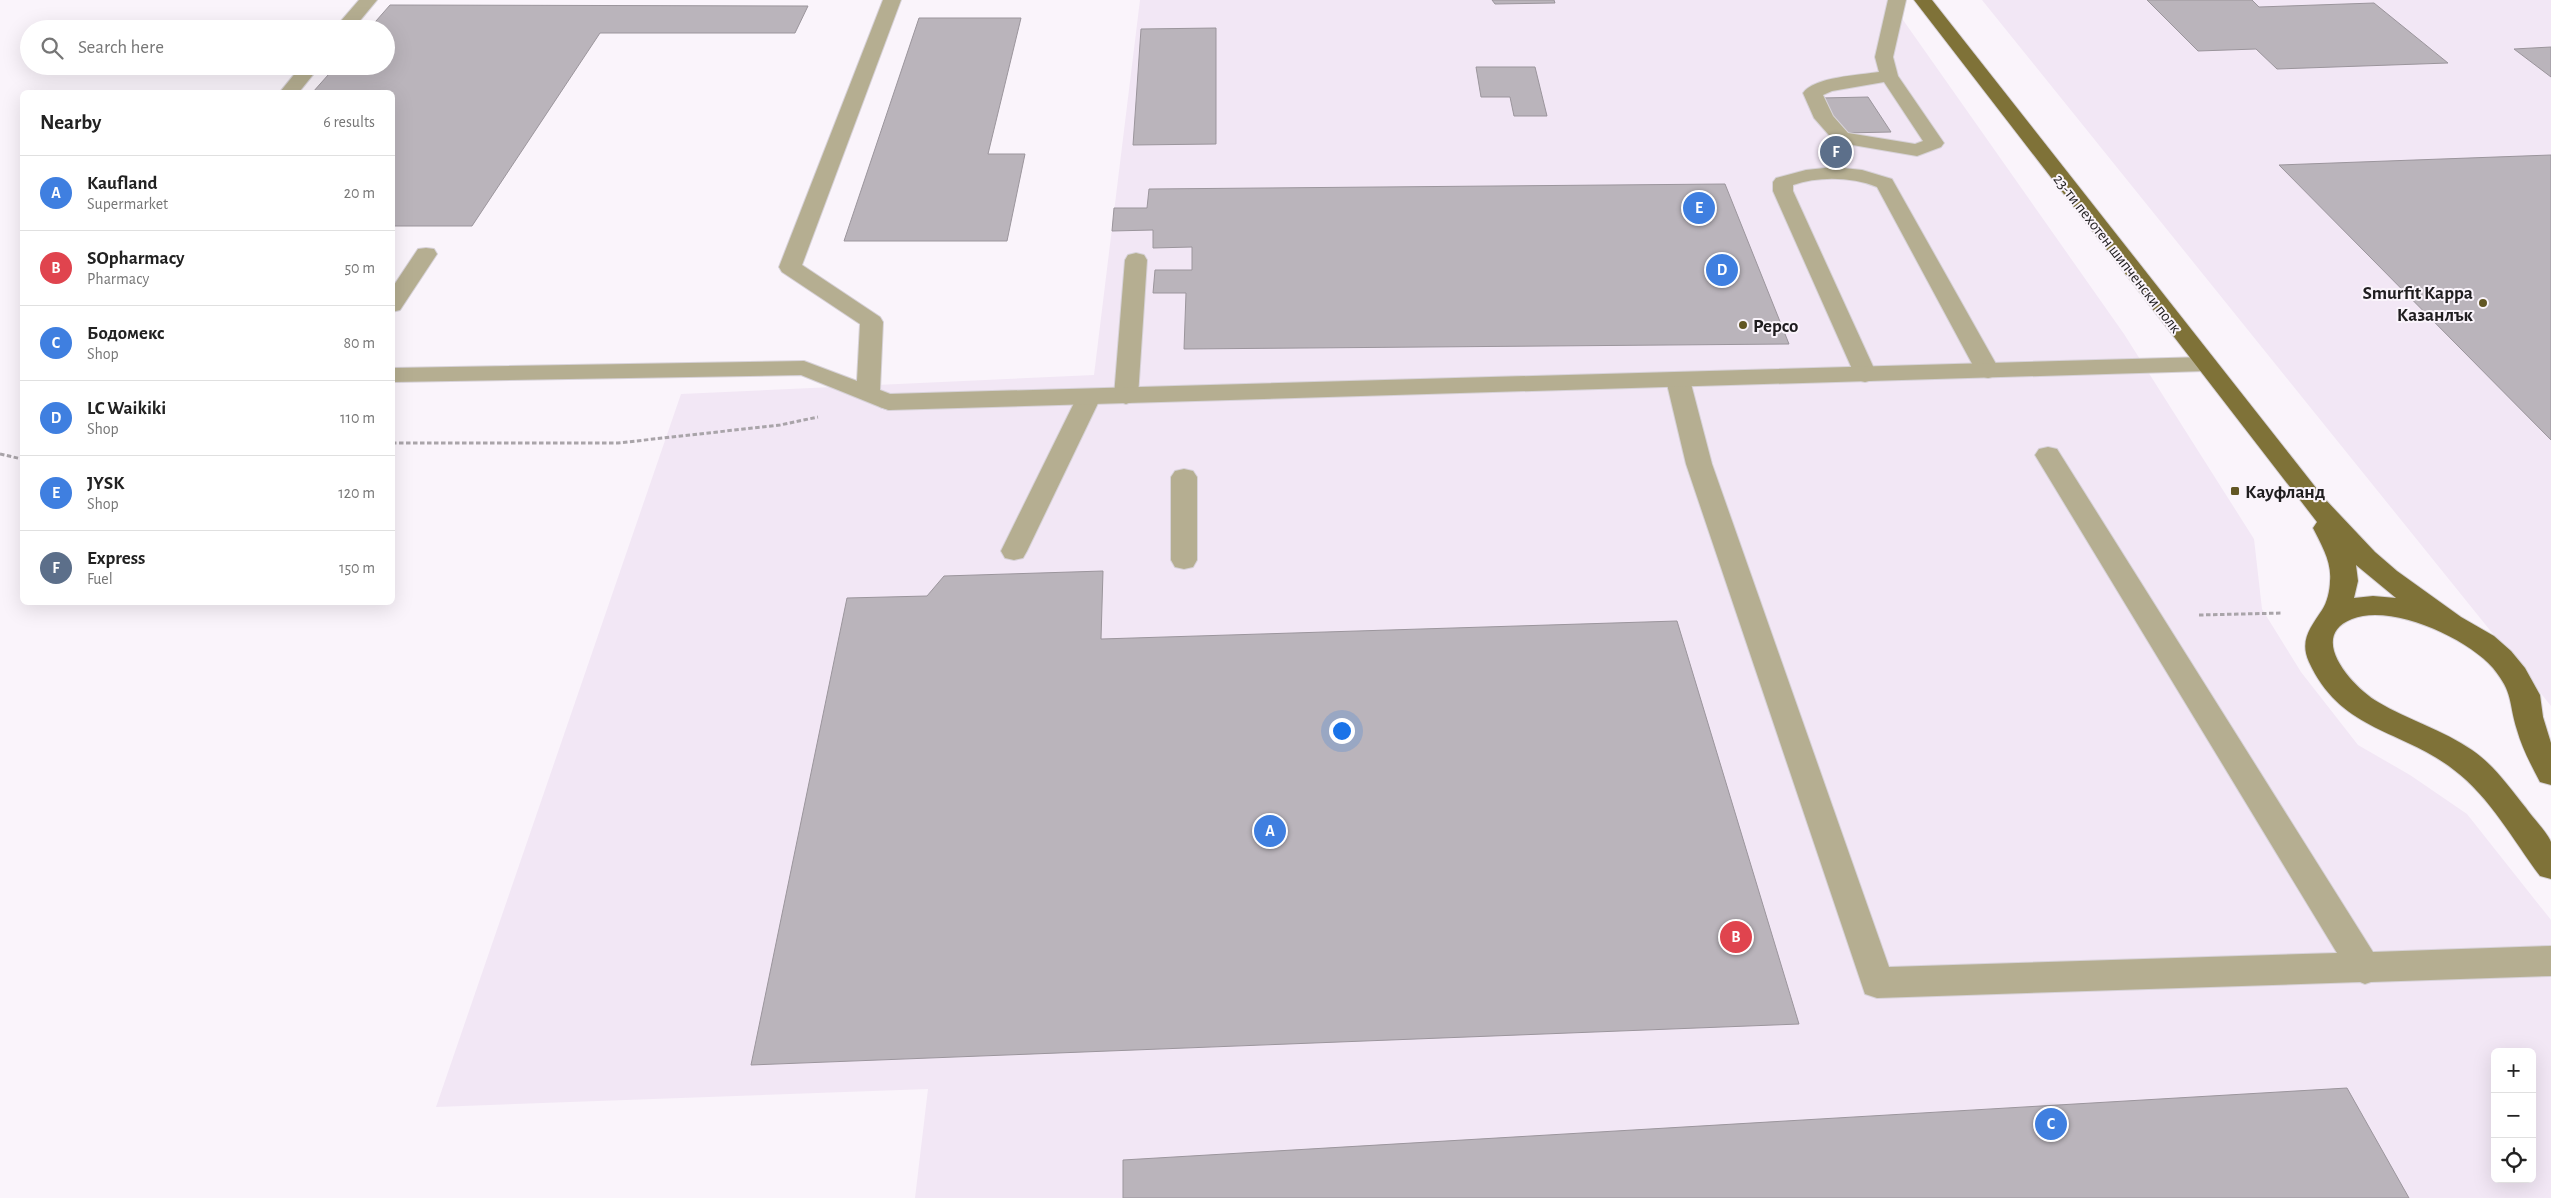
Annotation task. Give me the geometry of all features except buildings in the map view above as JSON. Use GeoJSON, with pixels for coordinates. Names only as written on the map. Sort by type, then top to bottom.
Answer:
{"type":"FeatureCollection","features":[{"type":"Feature","properties":{"kind":"main road","name":"23-ти пехотен шипченски полк"},"geometry":{"type":"LineString","coordinates":[[1923,0],[2314,504],[2366,559],[2387,578],[2450,624],[2491,650],[2508,665],[2519,681],[2526,698],[2532,734],[2551,773]]}},
{"type":"Feature","properties":{"kind":"main road","name":"23-ти пехотен шипченски полк"},"geometry":{"type":"LineString","coordinates":[[2314,504],[2342,559],[2346,576],[2343,594],[2332,617],[2324,627],[2319,640],[2320,655],[2328,670],[2340,687],[2377,717],[2460,758],[2486,779],[2551,866]]}},
{"type":"Feature","properties":{"kind":"main road","name":"23-ти пехотен шипченски полк"},"geometry":{"type":"LineString","coordinates":[[2332,617],[2349,609],[2370,606],[2413,611],[2450,624]]}},
{"type":"Feature","properties":{"kind":"street"},"geometry":{"type":"LineString","coordinates":[[351,20],[368,0]]}},
{"type":"Feature","properties":{"kind":"street"},"geometry":{"type":"LineString","coordinates":[[878,398],[872,322],[790,267],[892,0]]}},
{"type":"Feature","properties":{"kind":"street"},"geometry":{"type":"LineString","coordinates":[[1888,76],[1827,86],[1812,93],[1824,118],[1842,138],[1917,150],[1934,143],[1888,76],[1884,57],[1897,0]]}},
{"type":"Feature","properties":{"kind":"street"},"geometry":{"type":"LineString","coordinates":[[290,90],[303,75]]}},
{"type":"Feature","properties":{"kind":"street"},"geometry":{"type":"LineString","coordinates":[[1865,375],[1784,191],[1783,182],[1798,176],[1872,176],[1885,183],[1988,371]]}},
{"type":"Feature","properties":{"kind":"street"},"geometry":{"type":"LineString","coordinates":[[395,300],[426,254]]}},
{"type":"Feature","properties":{"kind":"street"},"geometry":{"type":"LineString","coordinates":[[1126,396],[1136,260]]}},
{"type":"Feature","properties":{"kind":"street"},"geometry":{"type":"LineString","coordinates":[[395,375],[804,368],[878,398],[1089,397],[2204,364]]}},
{"type":"Feature","properties":{"kind":"street"},"geometry":{"type":"LineString","coordinates":[[1678,380],[1702,473],[1877,984],[2365,969],[2551,961]]}},
{"type":"Feature","properties":{"kind":"street"},"geometry":{"type":"LineString","coordinates":[[1014,551],[1089,397]]}},
{"type":"Feature","properties":{"kind":"street"},"geometry":{"type":"LineString","coordinates":[[2048,455],[2365,969]]}},
{"type":"Feature","properties":{"kind":"street"},"geometry":{"type":"LineString","coordinates":[[1184,477],[1184,560]]}},
{"type":"Feature","properties":{"kind":"path"},"geometry":{"type":"LineString","coordinates":[[395,443],[618,443],[780,425],[878,398]]}},
{"type":"Feature","properties":{"kind":"path"},"geometry":{"type":"LineString","coordinates":[[0,454],[20,458]]}},
{"type":"Feature","properties":{"kind":"path"},"geometry":{"type":"LineString","coordinates":[[2148,617],[2291,613]]}},
{"type":"Feature","properties":{"kind":"shaded area"},"geometry":{"type":"Polygon","coordinates":[[[1140,0],[1889,0],[2124,334],[2254,539],[2262,609],[2301,672],[2358,745],[2410,775],[2467,814],[2551,920],[2551,1198],[915,1198],[928,1089],[436,1107],[681,394],[1094,375],[1140,0]]]}},
{"type":"Feature","properties":{"kind":"shaded area"},"geometry":{"type":"Polygon","coordinates":[[[1982,0],[2551,0],[2551,706],[1982,0]]]}},
{"type":"Feature","properties":{"kind":"place","name":"Express"},"geometry":{"type":"Point","coordinates":[1836,152]}},
{"type":"Feature","properties":{"kind":"place","name":"JYSK"},"geometry":{"type":"Point","coordinates":[1699,208]}},
{"type":"Feature","properties":{"kind":"place","name":"LC Waikiki"},"geometry":{"type":"Point","coordinates":[1722,270]}},
{"type":"Feature","properties":{"kind":"place","name":"Smurfit Kappa Казанлък"},"geometry":{"type":"Point","coordinates":[2483,303]}},
{"type":"Feature","properties":{"kind":"place","name":"Pepco"},"geometry":{"type":"Point","coordinates":[1743,325]}},
{"type":"Feature","properties":{"kind":"place","name":"Кауфланд"},"geometry":{"type":"Point","coordinates":[2235,491]}},
{"type":"Feature","properties":{"kind":"place","name":"Kaufland"},"geometry":{"type":"Point","coordinates":[1270,831]}},
{"type":"Feature","properties":{"kind":"place","name":"SOpharmacy"},"geometry":{"type":"Point","coordinates":[1736,937]}},
{"type":"Feature","properties":{"kind":"place","name":"Бодомекс"},"geometry":{"type":"Point","coordinates":[2051,1124]}}]}
